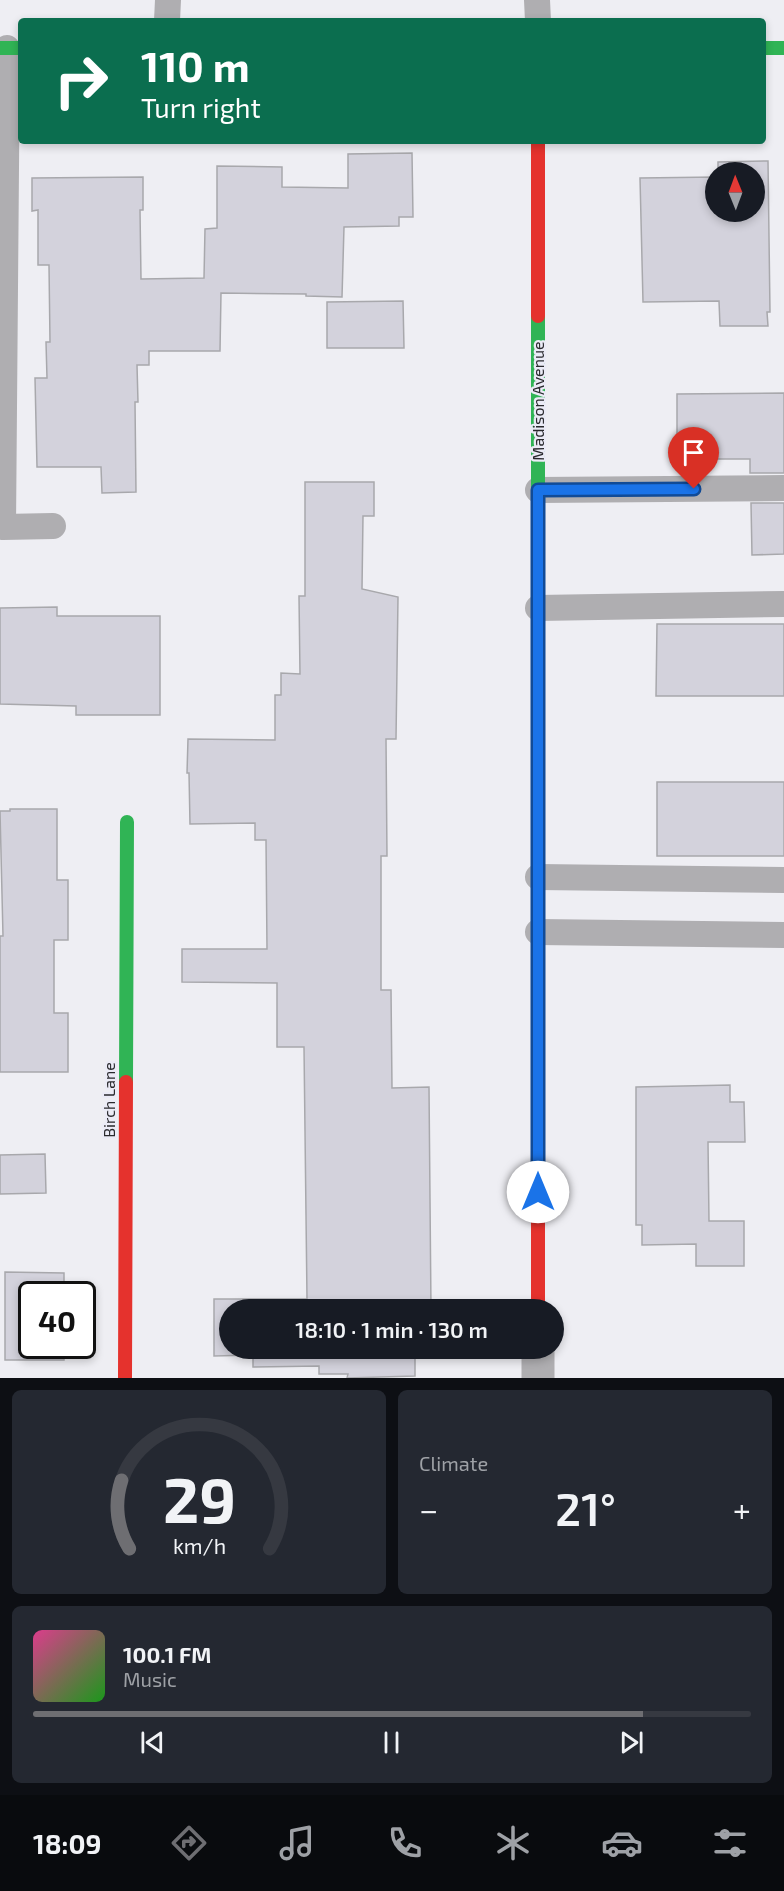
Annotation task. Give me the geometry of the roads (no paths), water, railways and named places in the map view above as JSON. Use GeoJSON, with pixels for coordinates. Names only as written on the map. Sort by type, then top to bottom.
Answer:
{"type":"FeatureCollection","features":[{"type":"Feature","properties":{"kind":"street"},"geometry":{"type":"LineString","coordinates":[[766,48],[784,48]]}},
{"type":"Feature","properties":{"kind":"street","name":"Madison Avenue"},"geometry":{"type":"LineString","coordinates":[[538,144],[538,1299]]}},
{"type":"Feature","properties":{"kind":"street","name":"Birch Lane"},"geometry":{"type":"LineString","coordinates":[[125,1378],[127,822]]}},
{"type":"Feature","properties":{"kind":"street"},"geometry":{"type":"LineString","coordinates":[[538,1359],[538,1378]]}},
{"type":"Feature","properties":{"kind":"lane"},"geometry":{"type":"LineString","coordinates":[[167,18],[168,0]]}},
{"type":"Feature","properties":{"kind":"lane"},"geometry":{"type":"LineString","coordinates":[[537,0],[538,18]]}},
{"type":"Feature","properties":{"kind":"lane"},"geometry":{"type":"LineString","coordinates":[[9,48],[3,526],[53,526]]}},
{"type":"Feature","properties":{"kind":"lane"},"geometry":{"type":"LineString","coordinates":[[538,490],[784,488]]}},
{"type":"Feature","properties":{"kind":"lane"},"geometry":{"type":"LineString","coordinates":[[538,608],[784,604]]}},
{"type":"Feature","properties":{"kind":"lane"},"geometry":{"type":"LineString","coordinates":[[538,878],[784,880]]}},
{"type":"Feature","properties":{"kind":"lane"},"geometry":{"type":"LineString","coordinates":[[538,932],[784,934]]}}]}
